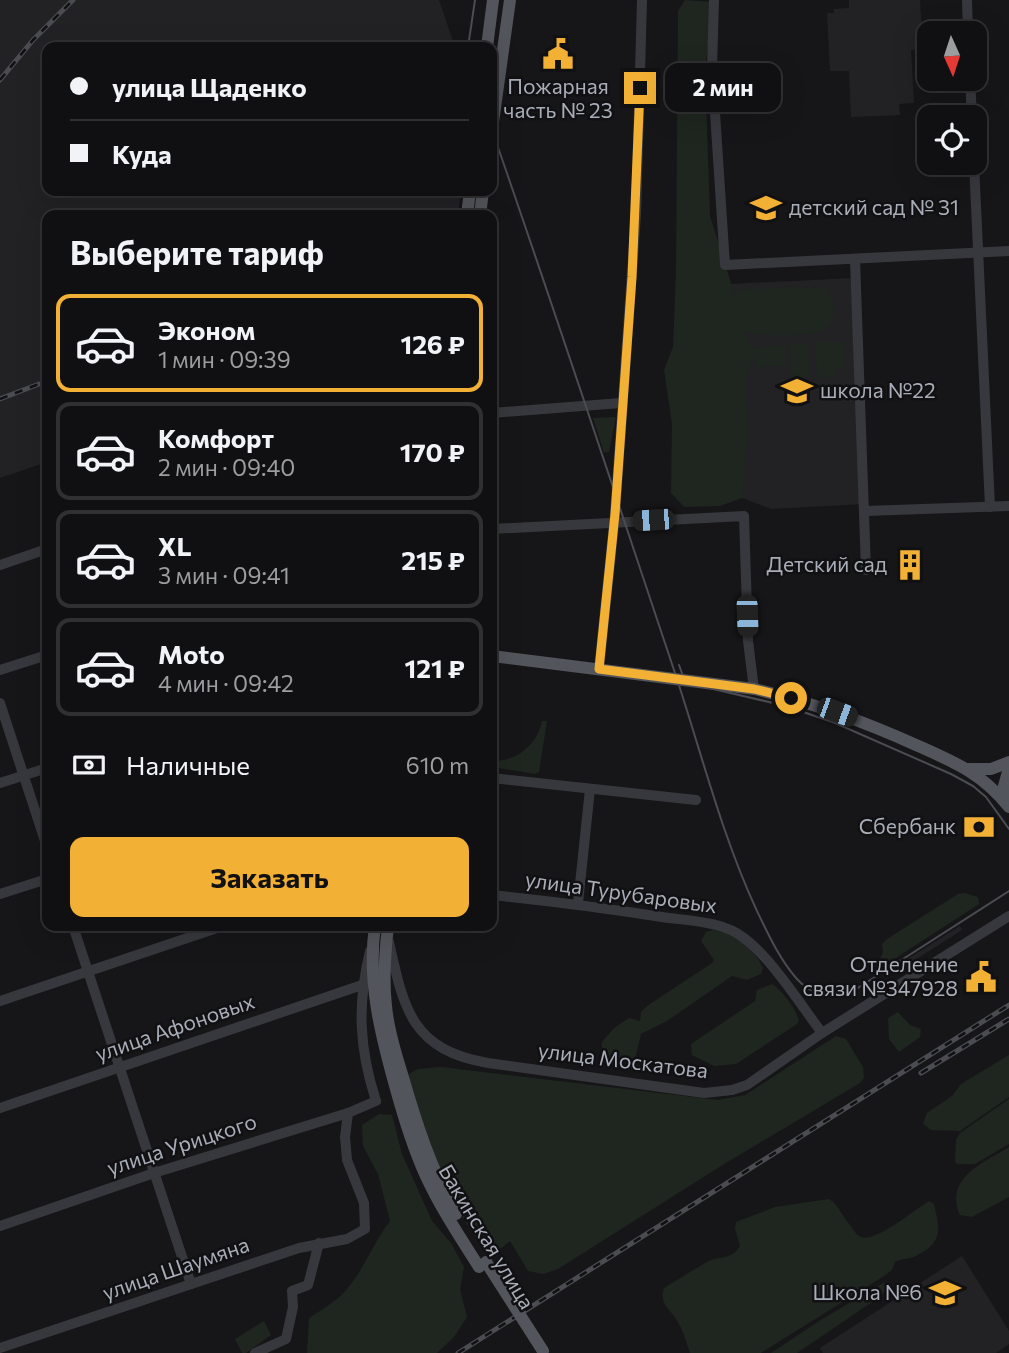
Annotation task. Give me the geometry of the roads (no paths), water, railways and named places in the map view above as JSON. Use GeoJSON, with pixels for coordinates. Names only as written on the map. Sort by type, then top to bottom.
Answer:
{"type":"FeatureCollection","features":[{"type":"Feature","properties":{"kind":"main road"},"geometry":{"type":"LineString","coordinates":[[488,42],[494,0]]}},
{"type":"Feature","properties":{"kind":"main road"},"geometry":{"type":"LineString","coordinates":[[497,93],[510,0]]}},
{"type":"Feature","properties":{"kind":"main road"},"geometry":{"type":"LineString","coordinates":[[491,21],[507,22]]}},
{"type":"Feature","properties":{"kind":"main road"},"geometry":{"type":"LineString","coordinates":[[497,657],[754,689],[802,701],[860,720],[966,768],[991,786],[1009,807]]}},
{"type":"Feature","properties":{"kind":"main road"},"geometry":{"type":"LineString","coordinates":[[966,768],[980,771],[1009,762]]}},
{"type":"Feature","properties":{"kind":"main road"},"geometry":{"type":"LineString","coordinates":[[1009,768],[1004,786],[1009,807]]}},
{"type":"Feature","properties":{"kind":"main road","name":"Бакинская улица"},"geometry":{"type":"LineString","coordinates":[[381,931],[374,980],[378,1020],[410,1137],[440,1202],[540,1352]]}},
{"type":"Feature","properties":{"kind":"street"},"geometry":{"type":"LineString","coordinates":[[599,669],[614,522],[636,215],[642,0]]}},
{"type":"Feature","properties":{"kind":"street"},"geometry":{"type":"LineString","coordinates":[[714,0],[712,67],[725,265],[1009,251]]}},
{"type":"Feature","properties":{"kind":"street"},"geometry":{"type":"LineString","coordinates":[[967,0],[968,21]]}},
{"type":"Feature","properties":{"kind":"street"},"geometry":{"type":"LineString","coordinates":[[975,175],[990,507]]}},
{"type":"Feature","properties":{"kind":"street"},"geometry":{"type":"LineString","coordinates":[[855,258],[866,570]]}},
{"type":"Feature","properties":{"kind":"street"},"geometry":{"type":"LineString","coordinates":[[497,413],[621,403]]}},
{"type":"Feature","properties":{"kind":"street"},"geometry":{"type":"LineString","coordinates":[[865,511],[1009,506]]}},
{"type":"Feature","properties":{"kind":"street"},"geometry":{"type":"LineString","coordinates":[[497,529],[744,516],[748,641],[754,689]]}},
{"type":"Feature","properties":{"kind":"street"},"geometry":{"type":"LineString","coordinates":[[0,565],[42,551]]}},
{"type":"Feature","properties":{"kind":"street"},"geometry":{"type":"LineString","coordinates":[[0,670],[42,656]]}},
{"type":"Feature","properties":{"kind":"street"},"geometry":{"type":"LineString","coordinates":[[0,703],[42,831]]}},
{"type":"Feature","properties":{"kind":"street"},"geometry":{"type":"LineString","coordinates":[[0,783],[42,770]]}},
{"type":"Feature","properties":{"kind":"street"},"geometry":{"type":"LineString","coordinates":[[497,779],[696,800]]}},
{"type":"Feature","properties":{"kind":"street"},"geometry":{"type":"LineString","coordinates":[[578,903],[590,789]]}},
{"type":"Feature","properties":{"kind":"street"},"geometry":{"type":"LineString","coordinates":[[0,894],[42,881]]}},
{"type":"Feature","properties":{"kind":"street","name":"улица Турубаровых"},"geometry":{"type":"LineString","coordinates":[[497,895],[578,903],[709,924],[734,932],[745,939],[772,967],[822,1033]]}},
{"type":"Feature","properties":{"kind":"street","name":"улица Москатова"},"geometry":{"type":"LineString","coordinates":[[381,931],[400,991],[413,1020],[437,1047],[467,1060],[718,1093],[747,1085],[822,1033],[1009,916]]}},
{"type":"Feature","properties":{"kind":"street"},"geometry":{"type":"LineString","coordinates":[[75,931],[191,1284]]}},
{"type":"Feature","properties":{"kind":"street"},"geometry":{"type":"LineString","coordinates":[[0,1001],[208,931]]}},
{"type":"Feature","properties":{"kind":"street"},"geometry":{"type":"LineString","coordinates":[[362,985],[381,931]]}},
{"type":"Feature","properties":{"kind":"street","name":"улица Афоновых"},"geometry":{"type":"LineString","coordinates":[[0,1108],[362,985]]}},
{"type":"Feature","properties":{"kind":"street","name":"улица Урицкого"},"geometry":{"type":"LineString","coordinates":[[0,1226],[155,1173],[348,1113],[376,1101],[368,1074],[362,1034],[362,985]]}},
{"type":"Feature","properties":{"kind":"street","name":"улица Шаумяна"},"geometry":{"type":"LineString","coordinates":[[0,1348],[318,1243],[347,1240],[365,1229],[364,1203],[347,1160],[345,1137],[348,1113]]}},
{"type":"Feature","properties":{"kind":"street"},"geometry":{"type":"LineString","coordinates":[[255,1353],[286,1339],[293,1307],[292,1291],[308,1285],[318,1243]]}},
{"type":"Feature","properties":{"kind":"tram line"},"geometry":{"type":"LineString","coordinates":[[469,42],[475,0]]}},
{"type":"Feature","properties":{"kind":"tram line"},"geometry":{"type":"LineString","coordinates":[[497,145],[676,676],[723,825],[757,911],[785,964],[802,984],[815,992],[836,995],[850,993],[1009,891]]}},
{"type":"Feature","properties":{"kind":"tram line"},"geometry":{"type":"LineString","coordinates":[[679,665],[683,676],[689,681],[786,706],[835,723],[951,774],[986,797],[1009,829]]}},
{"type":"Feature","properties":{"kind":"railway"},"geometry":{"type":"LineString","coordinates":[[0,80],[33,40],[73,0]]}},
{"type":"Feature","properties":{"kind":"railway"},"geometry":{"type":"LineString","coordinates":[[0,399],[39,384]]}},
{"type":"Feature","properties":{"kind":"railway"},"geometry":{"type":"LineString","coordinates":[[458,1353],[1009,1005]]}},
{"type":"Feature","properties":{"kind":"railway"},"geometry":{"type":"LineString","coordinates":[[921,1073],[1009,1019]]}},
{"type":"Feature","properties":{"kind":"place","name":"Пожарная часть № 23"},"geometry":{"type":"Point","coordinates":[558,54]}},
{"type":"Feature","properties":{"kind":"place","name":"детский сад № 31"},"geometry":{"type":"Point","coordinates":[766,208]}},
{"type":"Feature","properties":{"kind":"place","name":"школа №22"},"geometry":{"type":"Point","coordinates":[797,391]}},
{"type":"Feature","properties":{"kind":"place","name":"Детский сад"},"geometry":{"type":"Point","coordinates":[910,565]}},
{"type":"Feature","properties":{"kind":"place","name":"Сбербанк"},"geometry":{"type":"Point","coordinates":[979,827]}},
{"type":"Feature","properties":{"kind":"place","name":"Отделение связи №347928"},"geometry":{"type":"Point","coordinates":[981,977]}},
{"type":"Feature","properties":{"kind":"place","name":"Школа №6"},"geometry":{"type":"Point","coordinates":[945,1293]}}]}
